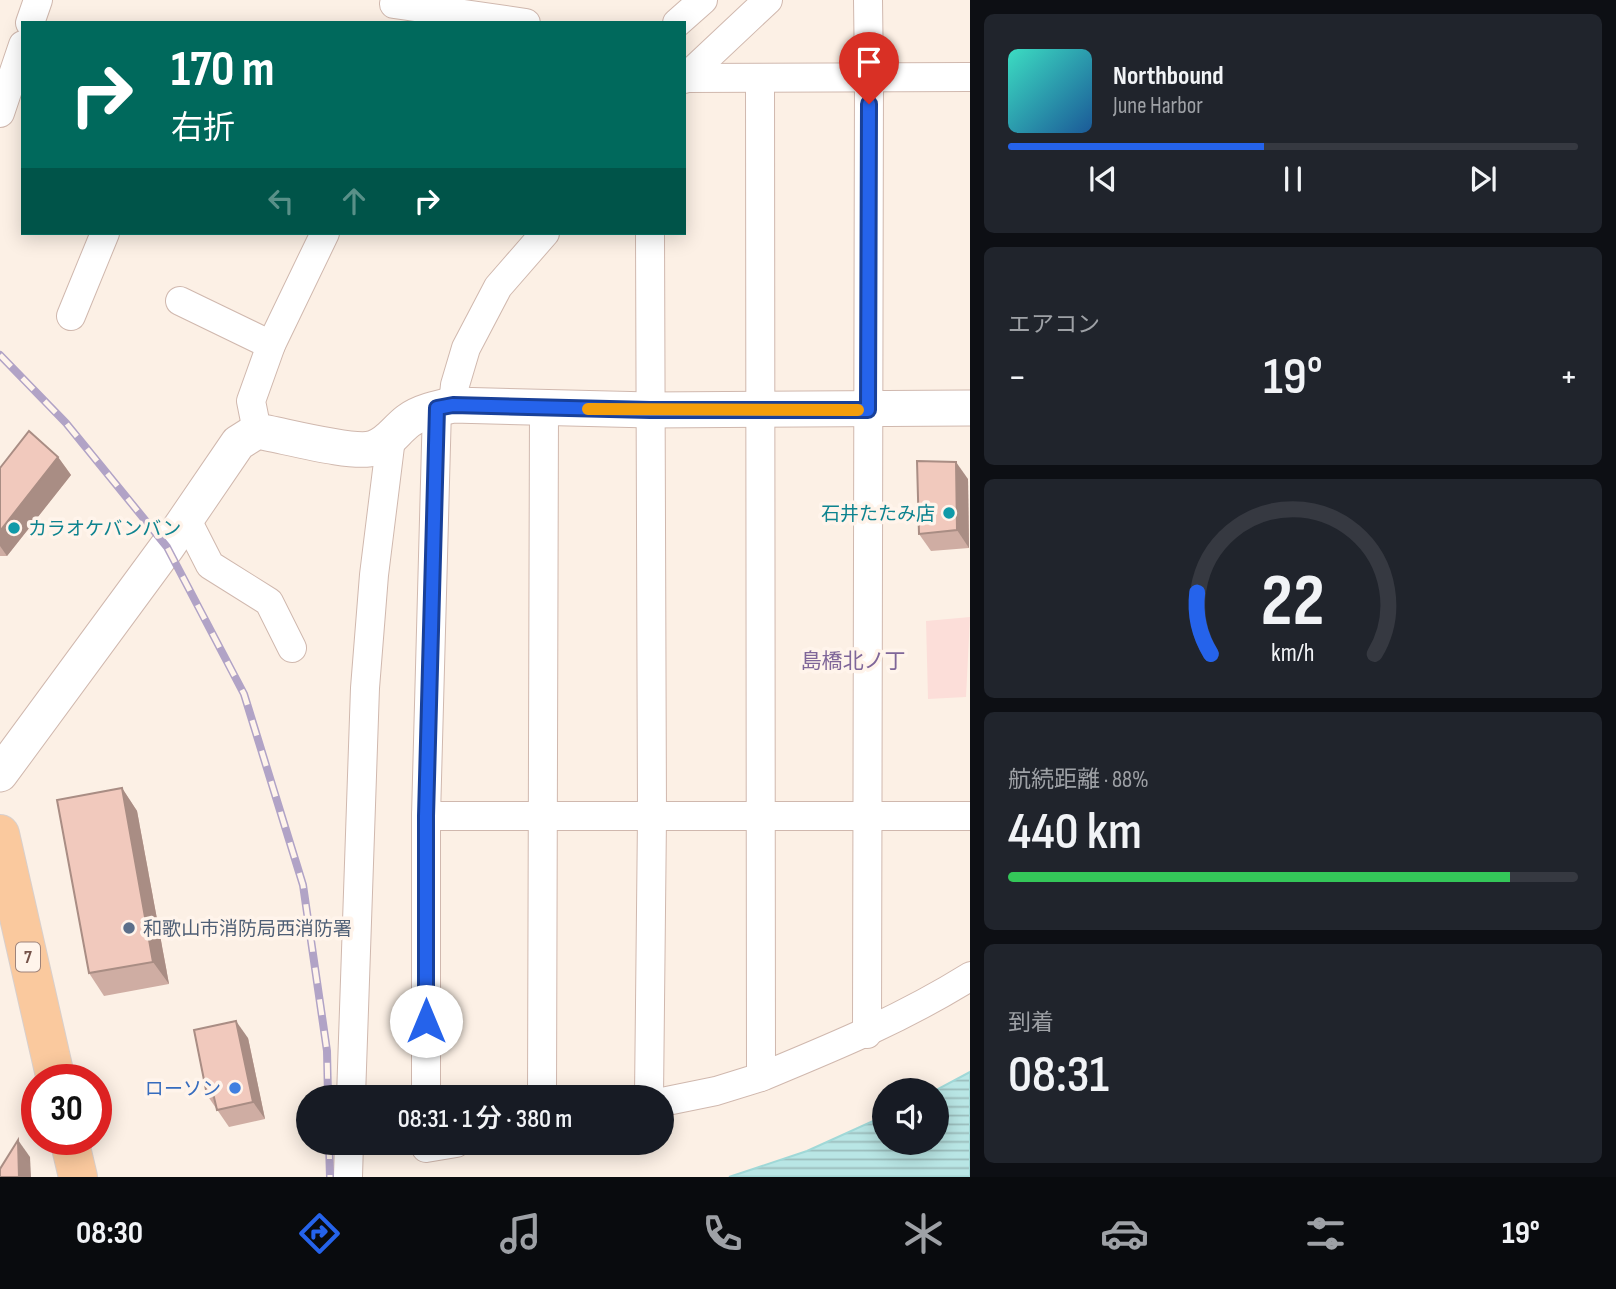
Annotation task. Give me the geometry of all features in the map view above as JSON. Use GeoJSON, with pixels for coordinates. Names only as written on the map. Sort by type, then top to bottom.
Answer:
{"type":"FeatureCollection","features":[{"type":"Feature","properties":{"kind":"main road","name":"7"},"geometry":{"type":"LineString","coordinates":[[0,834],[52,1064]]}},
{"type":"Feature","properties":{"kind":"main road"},"geometry":{"type":"LineString","coordinates":[[73,1155],[78,1177]]}},
{"type":"Feature","properties":{"kind":"street"},"geometry":{"type":"LineString","coordinates":[[31,21],[38,0]]}},
{"type":"Feature","properties":{"kind":"street"},"geometry":{"type":"LineString","coordinates":[[679,21],[703,0]]}},
{"type":"Feature","properties":{"kind":"street"},"geometry":{"type":"LineString","coordinates":[[686,76],[768,0]]}},
{"type":"Feature","properties":{"kind":"street"},"geometry":{"type":"LineString","coordinates":[[867,0],[867,1034]]}},
{"type":"Feature","properties":{"kind":"street"},"geometry":{"type":"LineString","coordinates":[[394,9],[507,21]]}},
{"type":"Feature","properties":{"kind":"street"},"geometry":{"type":"LineString","coordinates":[[0,113],[15,59]]}},
{"type":"Feature","properties":{"kind":"street"},"geometry":{"type":"LineString","coordinates":[[686,78],[970,77]]}},
{"type":"Feature","properties":{"kind":"street"},"geometry":{"type":"LineString","coordinates":[[760,78],[761,1077]]}},
{"type":"Feature","properties":{"kind":"street"},"geometry":{"type":"LineString","coordinates":[[71,316],[104,235]]}},
{"type":"Feature","properties":{"kind":"street"},"geometry":{"type":"LineString","coordinates":[[257,430],[251,401],[271,345],[324,235]]}},
{"type":"Feature","properties":{"kind":"street"},"geometry":{"type":"LineString","coordinates":[[426,1085],[426,816],[445,407],[466,348],[498,287],[543,235]]}},
{"type":"Feature","properties":{"kind":"street"},"geometry":{"type":"LineString","coordinates":[[649,1085],[652,817],[650,235]]}},
{"type":"Feature","properties":{"kind":"street"},"geometry":{"type":"LineString","coordinates":[[180,302],[271,345]]}},
{"type":"Feature","properties":{"kind":"street"},"geometry":{"type":"LineString","coordinates":[[0,774],[238,443],[257,430],[349,449],[372,449],[391,438],[408,421],[445,407],[650,410],[970,408]]}},
{"type":"Feature","properties":{"kind":"street"},"geometry":{"type":"LineString","coordinates":[[542,1085],[544,408]]}},
{"type":"Feature","properties":{"kind":"street"},"geometry":{"type":"LineString","coordinates":[[351,1085],[365,688],[374,575],[391,438]]}},
{"type":"Feature","properties":{"kind":"street"},"geometry":{"type":"LineString","coordinates":[[186,518],[210,565],[269,602],[292,648]]}},
{"type":"Feature","properties":{"kind":"street"},"geometry":{"type":"LineString","coordinates":[[426,816],[970,816]]}},
{"type":"Feature","properties":{"kind":"street"},"geometry":{"type":"LineString","coordinates":[[674,1100],[716,1091],[761,1077],[867,1034],[927,1003],[970,976]]}},
{"type":"Feature","properties":{"kind":"street"},"geometry":{"type":"LineString","coordinates":[[348,1177],[349,1155]]}},
{"type":"Feature","properties":{"kind":"shaded area"},"geometry":{"type":"Polygon","coordinates":[[[970,617],[966,697],[928,699],[926,621],[970,617]]]}},
{"type":"Feature","properties":{"kind":"water"},"geometry":{"type":"Polygon","coordinates":[[[970,1072],[970,1177],[729,1177],[807,1151],[872,1121],[872,1155],[949,1155],[949,1083],[970,1072]]]}},
{"type":"Feature","properties":{"kind":"building"},"geometry":{"type":"Polygon","coordinates":[[[29,431],[58,457],[0,531],[0,468],[29,431]]]}},
{"type":"Feature","properties":{"kind":"building"},"geometry":{"type":"Polygon","coordinates":[[[917,461],[956,462],[957,530],[919,534],[917,461]]]}},
{"type":"Feature","properties":{"kind":"building"},"geometry":{"type":"Polygon","coordinates":[[[122,788],[153,962],[89,973],[57,800],[122,788]]]}},
{"type":"Feature","properties":{"kind":"building"},"geometry":{"type":"Polygon","coordinates":[[[236,1021],[253,1102],[217,1110],[213,1093],[207,1095],[194,1030],[236,1021]]]}},
{"type":"Feature","properties":{"kind":"building"},"geometry":{"type":"Polygon","coordinates":[[[18,1140],[19,1177],[0,1177],[0,1169],[18,1140]]]}},
{"type":"Feature","properties":{"kind":"railway"},"geometry":{"type":"LineString","coordinates":[[0,355],[66,423],[167,547],[244,694],[303,885],[327,1051],[328,1085]]}},
{"type":"Feature","properties":{"kind":"railway"},"geometry":{"type":"LineString","coordinates":[[329,1155],[330,1177]]}},
{"type":"Feature","properties":{"kind":"slow traffic"},"geometry":{"type":"LineString","coordinates":[[588,409],[858,410]]}},
{"type":"Feature","properties":{"kind":"place","name":"石井たたみ店"},"geometry":{"type":"Point","coordinates":[949,513]}},
{"type":"Feature","properties":{"kind":"place","name":"カラオケバンバン"},"geometry":{"type":"Point","coordinates":[14,528]}},
{"type":"Feature","properties":{"kind":"place","name":"和歌山市消防局西消防署"},"geometry":{"type":"Point","coordinates":[129,928]}},
{"type":"Feature","properties":{"kind":"place","name":"ローソン"},"geometry":{"type":"Point","coordinates":[235,1088]}},
{"type":"Feature","properties":{"kind":"district","name":"島橋北ノ丁"},"geometry":{"type":"Point","coordinates":[853,661]}},
{"type":"Feature","properties":{"kind":"route"},"geometry":{"type":"LineString","coordinates":[[426,1021],[426,816],[437,408],[453,405],[650,410],[868,410],[869,104]]}}]}
